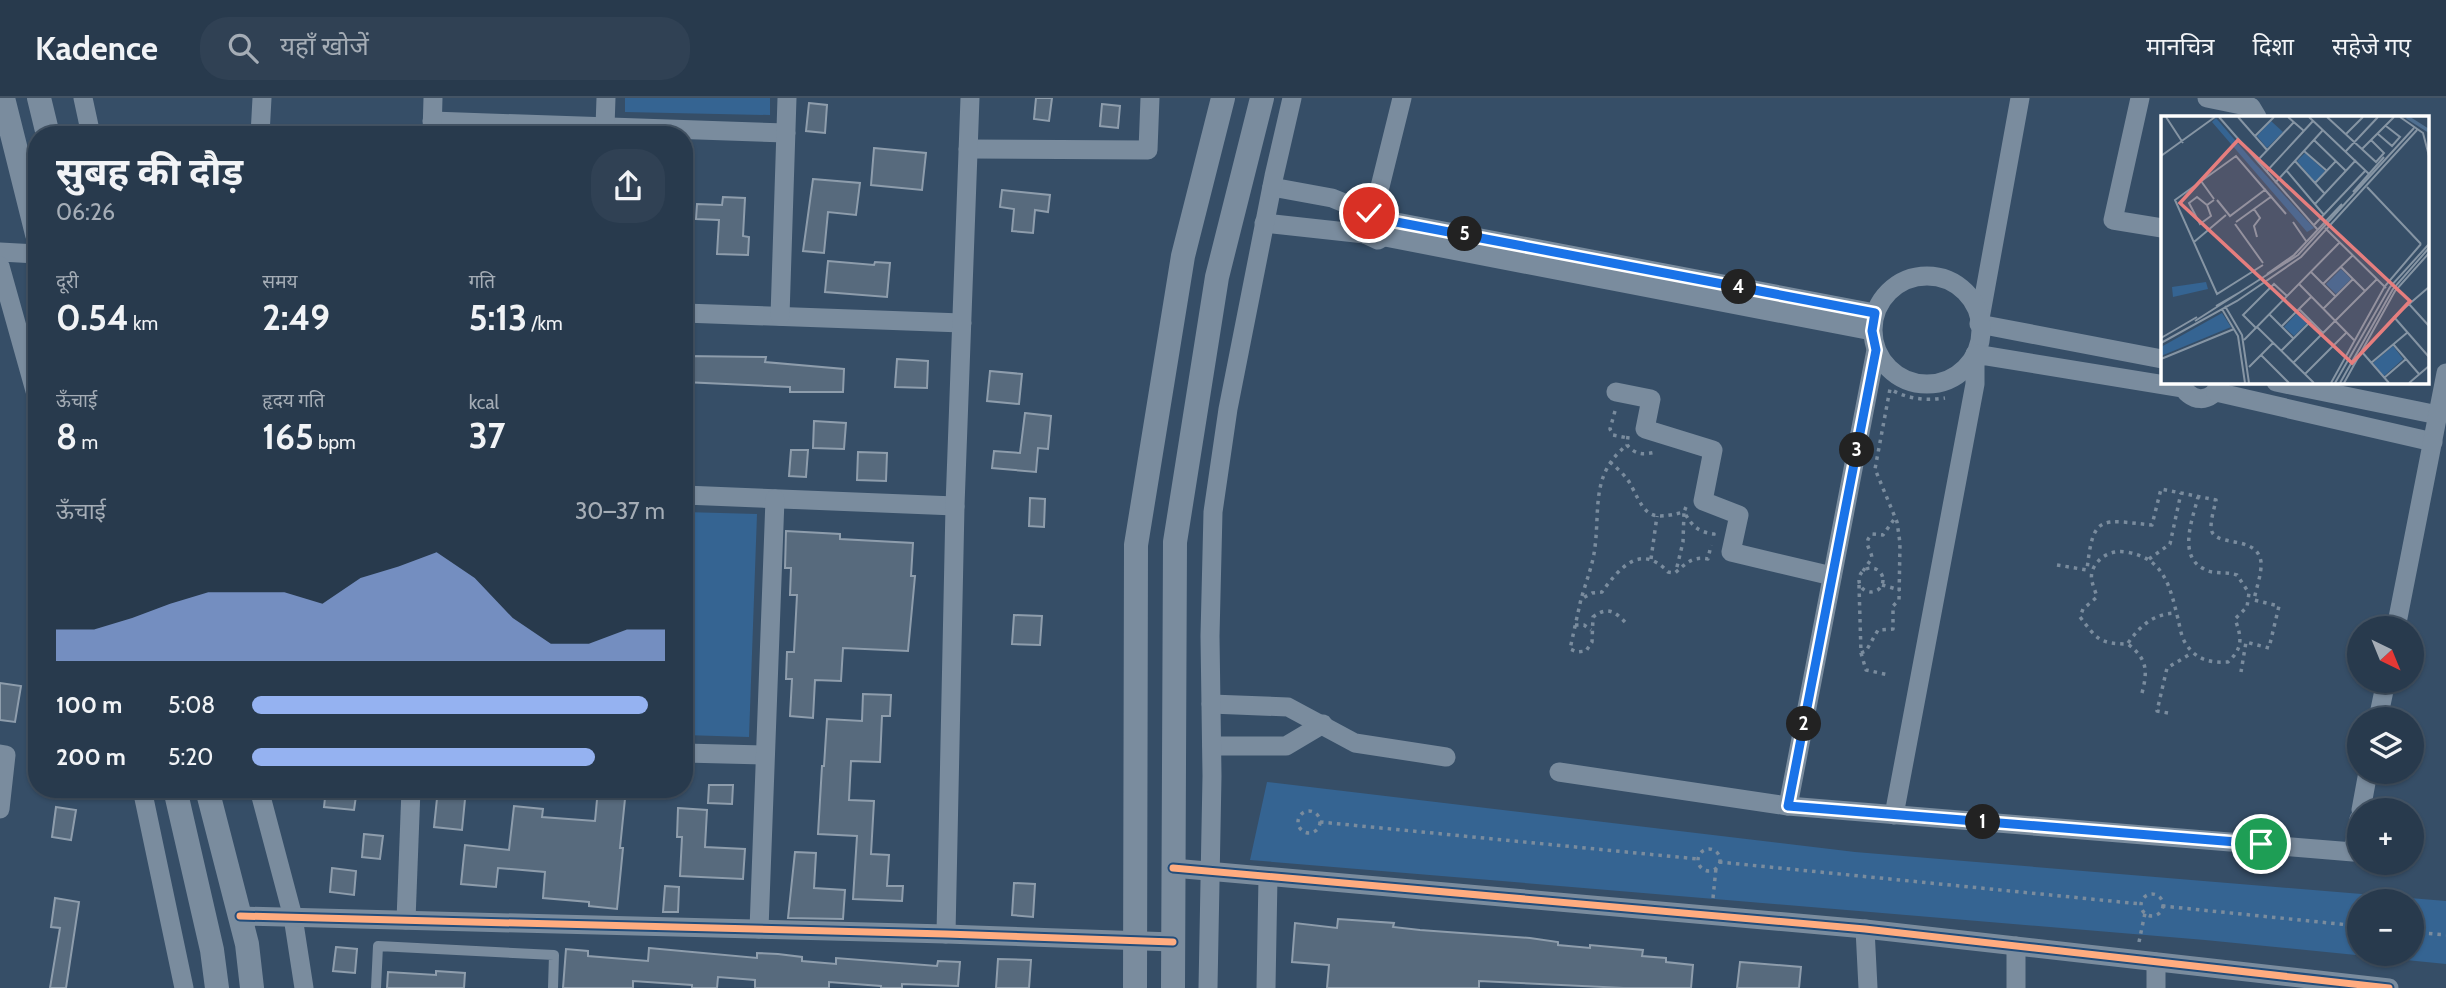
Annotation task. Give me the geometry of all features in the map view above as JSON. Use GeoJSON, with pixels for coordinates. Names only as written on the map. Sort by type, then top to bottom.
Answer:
{"type":"FeatureCollection","features":[{"type":"Feature","properties":{"kind":"street"},"geometry":{"type":"LineString","coordinates":[[3,98],[28,198]]}},
{"type":"Feature","properties":{"kind":"street"},"geometry":{"type":"LineString","coordinates":[[39,98],[46,126]]}},
{"type":"Feature","properties":{"kind":"street"},"geometry":{"type":"LineString","coordinates":[[83,98],[89,126]]}},
{"type":"Feature","properties":{"kind":"street"},"geometry":{"type":"LineString","coordinates":[[260,126],[262,98]]}},
{"type":"Feature","properties":{"kind":"street"},"geometry":{"type":"LineString","coordinates":[[432,126],[433,98]]}},
{"type":"Feature","properties":{"kind":"street"},"geometry":{"type":"LineString","coordinates":[[605,126],[606,98]]}},
{"type":"Feature","properties":{"kind":"street"},"geometry":{"type":"LineString","coordinates":[[780,316],[787,98]]}},
{"type":"Feature","properties":{"kind":"street"},"geometry":{"type":"LineString","coordinates":[[946,934],[956,506],[970,98]]}},
{"type":"Feature","properties":{"kind":"street"},"geometry":{"type":"LineString","coordinates":[[968,149],[1148,150],[1150,98]]}},
{"type":"Feature","properties":{"kind":"street"},"geometry":{"type":"LineString","coordinates":[[1135,988],[1136,545],[1183,256],[1223,98]]}},
{"type":"Feature","properties":{"kind":"street"},"geometry":{"type":"LineString","coordinates":[[1173,988],[1175,542],[1217,277],[1262,98]]}},
{"type":"Feature","properties":{"kind":"street"},"geometry":{"type":"LineString","coordinates":[[1208,988],[1213,512],[1228,409],[1292,98]]}},
{"type":"Feature","properties":{"kind":"street"},"geometry":{"type":"LineString","coordinates":[[1380,220],[1402,98]]}},
{"type":"Feature","properties":{"kind":"street"},"geometry":{"type":"LineString","coordinates":[[1979,324],[2020,98]]}},
{"type":"Feature","properties":{"kind":"street"},"geometry":{"type":"LineString","coordinates":[[2140,98],[2113,220],[2161,229]]}},
{"type":"Feature","properties":{"kind":"street"},"geometry":{"type":"LineString","coordinates":[[2207,98],[2251,107],[2256,116]]}},
{"type":"Feature","properties":{"kind":"street"},"geometry":{"type":"LineString","coordinates":[[693,130],[786,133]]}},
{"type":"Feature","properties":{"kind":"street"},"geometry":{"type":"LineString","coordinates":[[1272,187],[1332,198],[1380,220],[1875,332]]}},
{"type":"Feature","properties":{"kind":"street"},"geometry":{"type":"LineString","coordinates":[[1265,223],[1365,234],[1363,220],[1380,220]]}},
{"type":"Feature","properties":{"kind":"street"},"geometry":{"type":"LineString","coordinates":[[0,253],[28,254]]}},
{"type":"Feature","properties":{"kind":"street"},"geometry":{"type":"LineString","coordinates":[[0,266],[28,366]]}},
{"type":"Feature","properties":{"kind":"street"},"geometry":{"type":"LineString","coordinates":[[1788,806],[1875,332],[1884,297],[1898,284],[1915,277],[1933,276],[1950,281],[1964,290],[1974,304],[1980,337],[1975,354],[1975,384],[1894,815]]}},
{"type":"Feature","properties":{"kind":"street"},"geometry":{"type":"LineString","coordinates":[[693,313],[962,323]]}},
{"type":"Feature","properties":{"kind":"street"},"geometry":{"type":"LineString","coordinates":[[1979,324],[2161,359]]}},
{"type":"Feature","properties":{"kind":"street"},"geometry":{"type":"LineString","coordinates":[[1875,332],[1886,365],[1900,377],[1918,383],[1935,383],[1951,378],[1965,368],[1975,354]]}},
{"type":"Feature","properties":{"kind":"street"},"geometry":{"type":"LineString","coordinates":[[1975,354],[2161,382]]}},
{"type":"Feature","properties":{"kind":"street"},"geometry":{"type":"LineString","coordinates":[[2398,616],[2446,373]]}},
{"type":"Feature","properties":{"kind":"street"},"geometry":{"type":"LineString","coordinates":[[2281,383],[2438,415]]}},
{"type":"Feature","properties":{"kind":"street"},"geometry":{"type":"LineString","coordinates":[[2182,385],[2187,393],[2199,399],[2205,399],[2218,387],[2433,442]]}},
{"type":"Feature","properties":{"kind":"street"},"geometry":{"type":"LineString","coordinates":[[1617,400],[1651,400],[1645,429],[1713,450],[1703,501],[1739,515],[1731,552],[1832,576]]}},
{"type":"Feature","properties":{"kind":"street"},"geometry":{"type":"LineString","coordinates":[[693,495],[956,506]]}},
{"type":"Feature","properties":{"kind":"street"},"geometry":{"type":"LineString","coordinates":[[759,929],[775,499]]}},
{"type":"Feature","properties":{"kind":"street"},"geometry":{"type":"LineString","coordinates":[[1211,704],[1288,707],[1355,743],[1446,757]]}},
{"type":"Feature","properties":{"kind":"street"},"geometry":{"type":"LineString","coordinates":[[1212,746],[1286,746],[1323,724]]}},
{"type":"Feature","properties":{"kind":"street"},"geometry":{"type":"LineString","coordinates":[[693,753],[765,755]]}},
{"type":"Feature","properties":{"kind":"street"},"geometry":{"type":"LineString","coordinates":[[0,754],[6,755],[0,808]]}},
{"type":"Feature","properties":{"kind":"street"},"geometry":{"type":"LineString","coordinates":[[1559,772],[1788,806],[2347,852]]}},
{"type":"Feature","properties":{"kind":"street"},"geometry":{"type":"LineString","coordinates":[[144,798],[184,988]]}},
{"type":"Feature","properties":{"kind":"street"},"geometry":{"type":"LineString","coordinates":[[177,798],[212,950],[217,988]]}},
{"type":"Feature","properties":{"kind":"street"},"geometry":{"type":"LineString","coordinates":[[209,798],[247,944],[252,988]]}},
{"type":"Feature","properties":{"kind":"street"},"geometry":{"type":"LineString","coordinates":[[261,798],[293,917],[304,988]]}},
{"type":"Feature","properties":{"kind":"street"},"geometry":{"type":"LineString","coordinates":[[406,920],[411,798]]}},
{"type":"Feature","properties":{"kind":"street"},"geometry":{"type":"LineString","coordinates":[[1173,868],[1865,929],[2389,988]]}},
{"type":"Feature","properties":{"kind":"street"},"geometry":{"type":"LineString","coordinates":[[1266,988],[1268,877]]}},
{"type":"Feature","properties":{"kind":"street"},"geometry":{"type":"LineString","coordinates":[[240,916],[1173,942]]}},
{"type":"Feature","properties":{"kind":"street"},"geometry":{"type":"LineString","coordinates":[[1865,929],[1868,988]]}},
{"type":"Feature","properties":{"kind":"street"},"geometry":{"type":"LineString","coordinates":[[2016,946],[2016,988]]}},
{"type":"Feature","properties":{"kind":"street"},"geometry":{"type":"LineString","coordinates":[[2155,988],[2156,962]]}},
{"type":"Feature","properties":{"kind":"lane"},"geometry":{"type":"LineString","coordinates":[[376,988],[378,946],[554,954],[553,988]]}},
{"type":"Feature","properties":{"kind":"path"},"geometry":{"type":"LineString","coordinates":[[1861,653],[1866,651],[1878,630],[1893,629],[1892,606],[1899,600],[1900,543],[1895,518],[1874,469],[1890,389],[1916,399],[1945,398]]}},
{"type":"Feature","properties":{"kind":"path"},"geometry":{"type":"LineString","coordinates":[[1617,400],[1610,429],[1613,435],[1628,438]]}},
{"type":"Feature","properties":{"kind":"path"},"geometry":{"type":"LineString","coordinates":[[1625,622],[1616,612],[1607,610],[1593,617],[1592,642],[1586,651],[1577,652],[1570,649],[1581,599],[1593,565],[1598,488],[1610,462],[1627,445],[1630,428]]}},
{"type":"Feature","properties":{"kind":"path"},"geometry":{"type":"LineString","coordinates":[[1627,445],[1640,454],[1661,451]]}},
{"type":"Feature","properties":{"kind":"path"},"geometry":{"type":"LineString","coordinates":[[1610,462],[1629,482],[1646,512],[1657,516],[1684,512]]}},
{"type":"Feature","properties":{"kind":"path"},"geometry":{"type":"LineString","coordinates":[[2057,565],[2087,570],[2090,542],[2095,530],[2109,521],[2152,526],[2161,489],[2216,500],[2211,529],[2213,534],[2219,539],[2250,545],[2257,552],[2261,562],[2254,600],[2279,606],[2269,648],[2246,642],[2241,672]]}},
{"type":"Feature","properties":{"kind":"path"},"geometry":{"type":"LineString","coordinates":[[2149,559],[2170,544],[2181,493]]}},
{"type":"Feature","properties":{"kind":"path"},"geometry":{"type":"LineString","coordinates":[[2142,692],[2147,675],[2138,652],[2128,644],[2098,640],[2080,617],[2083,609],[2097,597],[2090,579],[2092,570],[2099,560],[2120,551],[2157,564],[2164,577],[2184,642],[2192,653],[2205,660],[2228,662],[2237,654],[2240,644],[2235,618],[2247,607],[2249,593],[2237,575],[2203,569],[2193,561],[2188,541],[2198,497]]}},
{"type":"Feature","properties":{"kind":"path"},"geometry":{"type":"LineString","coordinates":[[1675,573],[1683,542],[1686,504]]}},
{"type":"Feature","properties":{"kind":"path"},"geometry":{"type":"LineString","coordinates":[[1675,573],[1688,561],[1698,557],[1708,559],[1714,534],[1701,532],[1684,512]]}},
{"type":"Feature","properties":{"kind":"path"},"geometry":{"type":"LineString","coordinates":[[1651,559],[1657,516]]}},
{"type":"Feature","properties":{"kind":"path"},"geometry":{"type":"LineString","coordinates":[[1889,675],[1866,670],[1861,653],[1859,578],[1872,558],[1866,545],[1867,539],[1872,534],[1883,535],[1895,518]]}},
{"type":"Feature","properties":{"kind":"path"},"geometry":{"type":"LineString","coordinates":[[1581,599],[1585,595],[1602,592],[1628,563],[1641,557],[1660,563],[1668,572],[1675,573]]}},
{"type":"Feature","properties":{"kind":"path"},"geometry":{"type":"LineString","coordinates":[[1863,571],[1870,568],[1878,570],[1882,585]]}},
{"type":"Feature","properties":{"kind":"path"},"geometry":{"type":"LineString","coordinates":[[1859,585],[1872,593],[1882,585]]}},
{"type":"Feature","properties":{"kind":"path"},"geometry":{"type":"LineString","coordinates":[[1882,585],[1900,590]]}},
{"type":"Feature","properties":{"kind":"path"},"geometry":{"type":"LineString","coordinates":[[2128,644],[2150,618],[2176,613]]}},
{"type":"Feature","properties":{"kind":"path"},"geometry":{"type":"LineString","coordinates":[[1575,625],[1584,625],[1591,629]]}},
{"type":"Feature","properties":{"kind":"path"},"geometry":{"type":"LineString","coordinates":[[2168,713],[2157,711],[2167,668],[2192,653]]}},
{"type":"Feature","properties":{"kind":"path"},"geometry":{"type":"LineString","coordinates":[[1307,811],[1316,814],[1320,822],[1316,830],[1306,833],[1300,829],[1297,822],[1300,815],[1307,811]]}},
{"type":"Feature","properties":{"kind":"path"},"geometry":{"type":"LineString","coordinates":[[1320,822],[1698,859]]}},
{"type":"Feature","properties":{"kind":"path"},"geometry":{"type":"LineString","coordinates":[[1698,859],[1703,852],[1709,850],[1716,852],[1719,862],[1711,916]]}},
{"type":"Feature","properties":{"kind":"path"},"geometry":{"type":"LineString","coordinates":[[1698,859],[1703,869],[1716,869]]}},
{"type":"Feature","properties":{"kind":"path"},"geometry":{"type":"LineString","coordinates":[[1719,862],[2141,904]]}},
{"type":"Feature","properties":{"kind":"path"},"geometry":{"type":"LineString","coordinates":[[2141,904],[2145,896],[2152,894],[2159,897],[2162,906]]}},
{"type":"Feature","properties":{"kind":"path"},"geometry":{"type":"LineString","coordinates":[[2135,960],[2145,913],[2141,904]]}},
{"type":"Feature","properties":{"kind":"path"},"geometry":{"type":"LineString","coordinates":[[2145,913],[2149,916],[2156,915],[2162,906]]}},
{"type":"Feature","properties":{"kind":"path"},"geometry":{"type":"LineString","coordinates":[[2162,906],[2347,925]]}},
{"type":"Feature","properties":{"kind":"path"},"geometry":{"type":"LineString","coordinates":[[2424,933],[2446,935]]}},
{"type":"Feature","properties":{"kind":"shaded area"},"geometry":{"type":"Polygon","coordinates":[[[625,98],[770,98],[770,115],[625,112],[625,98]]]}},
{"type":"Feature","properties":{"kind":"shaded area"},"geometry":{"type":"Polygon","coordinates":[[[693,512],[757,514],[749,737],[693,735],[693,512]]]}},
{"type":"Feature","properties":{"kind":"shaded area"},"geometry":{"type":"Polygon","coordinates":[[[1267,782],[1855,852],[2347,893],[2347,954],[1250,860],[1267,782]]]}},
{"type":"Feature","properties":{"kind":"shaded area"},"geometry":{"type":"Polygon","coordinates":[[[2424,899],[2446,901],[2446,964],[2424,962],[2424,899]]]}},
{"type":"Feature","properties":{"kind":"building"},"geometry":{"type":"Polygon","coordinates":[[[1036,98],[1052,98],[1049,121],[1034,119],[1036,98]]]}},
{"type":"Feature","properties":{"kind":"building"},"geometry":{"type":"Polygon","coordinates":[[[809,103],[827,105],[825,133],[806,131],[809,103]]]}},
{"type":"Feature","properties":{"kind":"building"},"geometry":{"type":"Polygon","coordinates":[[[1102,104],[1120,106],[1118,128],[1100,126],[1102,104]]]}},
{"type":"Feature","properties":{"kind":"building"},"geometry":{"type":"Polygon","coordinates":[[[874,148],[926,153],[922,190],[871,185],[874,148]]]}},
{"type":"Feature","properties":{"kind":"building"},"geometry":{"type":"Polygon","coordinates":[[[813,179],[860,183],[856,215],[828,212],[824,253],[803,251],[813,179]]]}},
{"type":"Feature","properties":{"kind":"building"},"geometry":{"type":"Polygon","coordinates":[[[1002,190],[1050,195],[1048,212],[1035,210],[1033,233],[1012,231],[1014,209],[1000,207],[1002,190]]]}},
{"type":"Feature","properties":{"kind":"building"},"geometry":{"type":"Polygon","coordinates":[[[723,197],[745,198],[743,236],[749,237],[748,255],[717,254],[719,220],[696,219],[697,204],[722,205],[723,197]]]}},
{"type":"Feature","properties":{"kind":"building"},"geometry":{"type":"Polygon","coordinates":[[[828,261],[874,265],[875,262],[890,263],[887,297],[825,292],[828,261]]]}},
{"type":"Feature","properties":{"kind":"building"},"geometry":{"type":"Polygon","coordinates":[[[693,356],[766,357],[765,362],[844,369],[843,392],[790,392],[790,387],[693,382],[693,356]]]}},
{"type":"Feature","properties":{"kind":"building"},"geometry":{"type":"Polygon","coordinates":[[[897,359],[928,361],[927,388],[895,387],[897,359]]]}},
{"type":"Feature","properties":{"kind":"building"},"geometry":{"type":"Polygon","coordinates":[[[990,371],[1022,374],[1019,404],[987,401],[990,371]]]}},
{"type":"Feature","properties":{"kind":"building"},"geometry":{"type":"Polygon","coordinates":[[[1025,413],[1051,416],[1048,449],[1038,448],[1036,472],[992,468],[994,451],[1020,453],[1025,413]]]}},
{"type":"Feature","properties":{"kind":"building"},"geometry":{"type":"Polygon","coordinates":[[[814,421],[846,423],[844,449],[813,448],[814,421]]]}},
{"type":"Feature","properties":{"kind":"building"},"geometry":{"type":"Polygon","coordinates":[[[791,450],[808,450],[806,477],[789,476],[791,450]]]}},
{"type":"Feature","properties":{"kind":"building"},"geometry":{"type":"Polygon","coordinates":[[[858,452],[887,453],[886,481],[857,480],[858,452]]]}},
{"type":"Feature","properties":{"kind":"building"},"geometry":{"type":"Polygon","coordinates":[[[1030,498],[1045,499],[1044,527],[1029,526],[1030,498]]]}},
{"type":"Feature","properties":{"kind":"building"},"geometry":{"type":"Polygon","coordinates":[[[786,531],[840,534],[840,539],[913,543],[911,576],[915,576],[908,651],[843,648],[841,681],[815,680],[813,718],[790,716],[792,679],[786,679],[787,652],[794,652],[797,595],[790,595],[791,568],[785,568],[786,531]]]}},
{"type":"Feature","properties":{"kind":"building"},"geometry":{"type":"Polygon","coordinates":[[[1014,615],[1042,616],[1040,645],[1012,644],[1014,615]]]}},
{"type":"Feature","properties":{"kind":"building"},"geometry":{"type":"Polygon","coordinates":[[[0,683],[21,686],[15,722],[0,720],[0,683]]]}},
{"type":"Feature","properties":{"kind":"building"},"geometry":{"type":"Polygon","coordinates":[[[863,694],[891,695],[890,716],[882,716],[880,762],[851,761],[849,800],[874,801],[871,854],[889,855],[887,886],[903,886],[902,901],[853,899],[857,836],[818,834],[827,719],[862,721],[863,694]]]}},
{"type":"Feature","properties":{"kind":"building"},"geometry":{"type":"Polygon","coordinates":[[[709,785],[733,785],[732,804],[708,803],[709,785]]]}},
{"type":"Feature","properties":{"kind":"building"},"geometry":{"type":"Polygon","coordinates":[[[325,798],[356,798],[354,810],[324,807],[325,798]]]}},
{"type":"Feature","properties":{"kind":"building"},"geometry":{"type":"Polygon","coordinates":[[[437,798],[465,798],[462,830],[434,827],[437,798]]]}},
{"type":"Feature","properties":{"kind":"building"},"geometry":{"type":"Polygon","coordinates":[[[597,798],[625,798],[617,909],[589,906],[589,902],[543,898],[545,872],[498,868],[496,887],[461,884],[465,845],[509,850],[514,806],[543,809],[542,817],[595,821],[597,798]]]}},
{"type":"Feature","properties":{"kind":"building"},"geometry":{"type":"Polygon","coordinates":[[[56,807],[76,810],[71,840],[52,837],[56,807]]]}},
{"type":"Feature","properties":{"kind":"building"},"geometry":{"type":"Polygon","coordinates":[[[678,808],[707,810],[705,847],[745,849],[743,879],[680,876],[682,837],[677,837],[678,808]]]}},
{"type":"Feature","properties":{"kind":"building"},"geometry":{"type":"Polygon","coordinates":[[[364,834],[383,836],[380,859],[362,857],[364,834]]]}},
{"type":"Feature","properties":{"kind":"building"},"geometry":{"type":"Polygon","coordinates":[[[795,852],[816,853],[814,888],[845,890],[843,919],[788,918],[795,852]]]}},
{"type":"Feature","properties":{"kind":"building"},"geometry":{"type":"Polygon","coordinates":[[[332,868],[356,871],[354,895],[330,892],[332,868]]]}},
{"type":"Feature","properties":{"kind":"building"},"geometry":{"type":"Polygon","coordinates":[[[1014,883],[1035,884],[1033,917],[1012,915],[1014,883]]]}},
{"type":"Feature","properties":{"kind":"building"},"geometry":{"type":"Polygon","coordinates":[[[665,886],[679,887],[678,912],[663,912],[665,886]]]}},
{"type":"Feature","properties":{"kind":"building"},"geometry":{"type":"Polygon","coordinates":[[[55,898],[79,902],[66,988],[50,988],[60,928],[51,927],[55,898]]]}},
{"type":"Feature","properties":{"kind":"building"},"geometry":{"type":"Polygon","coordinates":[[[1338,919],[1394,923],[1393,927],[1420,930],[1530,938],[1558,942],[1558,945],[1643,950],[1642,956],[1666,958],[1666,962],[1693,965],[1691,988],[1624,988],[1479,981],[1479,988],[1327,988],[1329,965],[1292,962],[1295,923],[1337,928],[1338,919]]]}},
{"type":"Feature","properties":{"kind":"building"},"geometry":{"type":"Polygon","coordinates":[[[336,947],[357,949],[355,973],[333,971],[336,947]]]}},
{"type":"Feature","properties":{"kind":"building"},"geometry":{"type":"Polygon","coordinates":[[[649,948],[757,958],[757,953],[778,954],[802,957],[802,961],[836,964],[836,958],[937,966],[938,961],[960,962],[958,986],[902,984],[902,988],[881,988],[829,982],[829,988],[755,988],[755,980],[718,977],[717,988],[633,981],[633,988],[563,988],[566,949],[588,951],[588,956],[648,961],[649,948]]]}},
{"type":"Feature","properties":{"kind":"building"},"geometry":{"type":"Polygon","coordinates":[[[998,959],[1031,960],[1029,988],[996,988],[998,959]]]}},
{"type":"Feature","properties":{"kind":"building"},"geometry":{"type":"Polygon","coordinates":[[[1740,962],[1801,967],[1799,988],[1737,988],[1740,962]]]}},
{"type":"Feature","properties":{"kind":"building"},"geometry":{"type":"Polygon","coordinates":[[[436,971],[465,973],[464,988],[387,988],[388,972],[436,975],[436,971]]]}},
{"type":"Feature","properties":{"kind":"cycle path"},"geometry":{"type":"LineString","coordinates":[[1173,868],[1865,929],[2389,988]]}},
{"type":"Feature","properties":{"kind":"cycle path"},"geometry":{"type":"LineString","coordinates":[[240,916],[1173,942]]}},
{"type":"Feature","properties":{"kind":"route"},"geometry":{"type":"LineString","coordinates":[[1369,213],[1379,211],[1388,215],[1391,221],[1875,313],[1872,331],[1876,350],[1788,806],[2261,844]]}}]}
